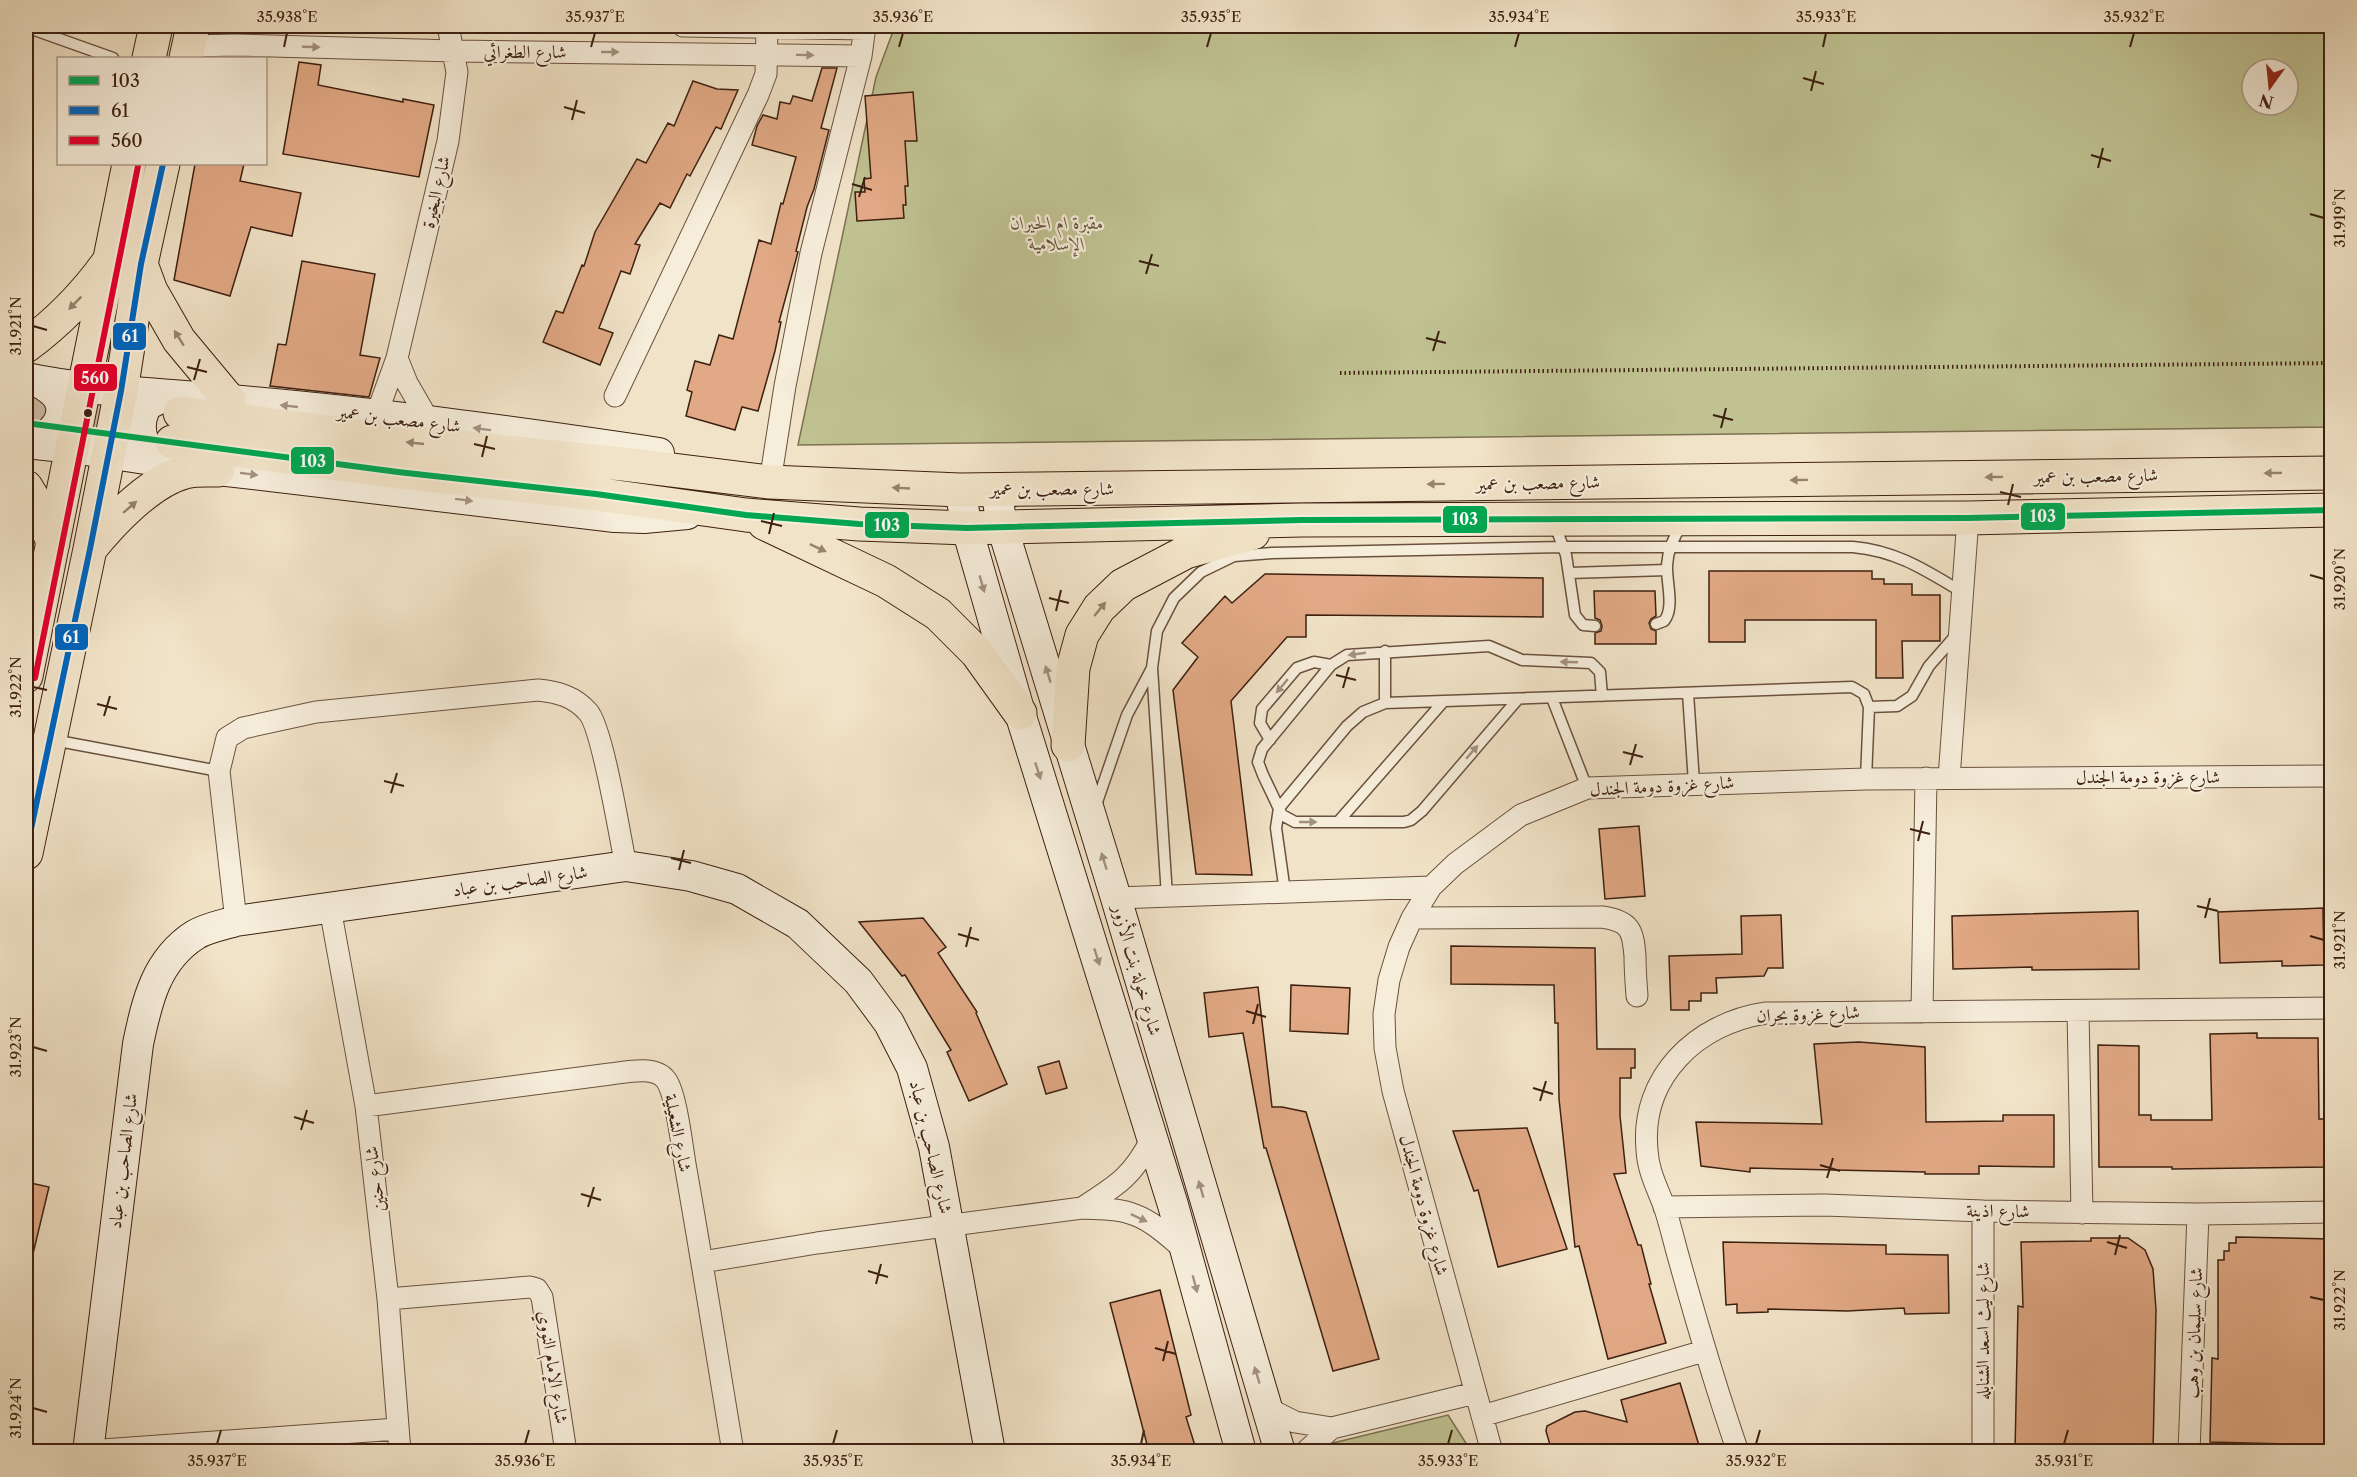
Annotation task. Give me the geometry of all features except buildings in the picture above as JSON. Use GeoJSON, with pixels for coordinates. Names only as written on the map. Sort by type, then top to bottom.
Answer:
{"type":"FeatureCollection","features":[{"type":"Feature","properties":{"kind":"highway"},"geometry":{"type":"LineString","coordinates":[[149,57],[156,26]]}},
{"type":"Feature","properties":{"kind":"highway"},"geometry":{"type":"LineString","coordinates":[[26,853],[121,391],[129,165]]}},
{"type":"Feature","properties":{"kind":"highway"},"geometry":{"type":"LineString","coordinates":[[26,676],[84,387],[126,261],[163,165]]}},
{"type":"Feature","properties":{"kind":"highway"},"geometry":{"type":"LineString","coordinates":[[26,346],[126,261]]}},
{"type":"Feature","properties":{"kind":"highway"},"geometry":{"type":"LineString","coordinates":[[126,261],[152,291],[179,340],[230,400]]}},
{"type":"Feature","properties":{"kind":"highway","name":"شارع مصعب بن عمير"},"geometry":{"type":"LineString","coordinates":[[168,428],[410,442],[758,480],[960,490],[2331,473]]}},
{"type":"Feature","properties":{"kind":"highway","name":"شارع مصعب بن عمير"},"geometry":{"type":"LineString","coordinates":[[168,428],[398,472],[735,512],[859,524],[967,528],[1302,520],[1558,533],[1687,519],[1968,518],[2331,510]]}},
{"type":"Feature","properties":{"kind":"highway"},"geometry":{"type":"LineString","coordinates":[[90,549],[108,526],[151,489],[185,472],[218,470]]}},
{"type":"Feature","properties":{"kind":"highway"},"geometry":{"type":"LineString","coordinates":[[26,487],[42,514],[53,543]]}},
{"type":"Feature","properties":{"kind":"highway"},"geometry":{"type":"LineString","coordinates":[[735,512],[886,580],[938,614],[977,653],[1020,713]]}},
{"type":"Feature","properties":{"kind":"highway"},"geometry":{"type":"LineString","coordinates":[[1068,745],[1073,668],[1082,635],[1099,608],[1123,585],[1186,552],[1302,520]]}},
{"type":"Feature","properties":{"kind":"street","name":"شارع البخيرة"},"geometry":{"type":"LineString","coordinates":[[376,416],[397,358],[447,141],[457,72],[448,26]]}},
{"type":"Feature","properties":{"kind":"street"},"geometry":{"type":"LineString","coordinates":[[682,26],[865,27],[861,56],[811,253],[785,386],[758,480]]}},
{"type":"Feature","properties":{"kind":"street"},"geometry":{"type":"LineString","coordinates":[[615,396],[758,95],[766,74],[767,26]]}},
{"type":"Feature","properties":{"kind":"street","name":"شارع الطغرائي"},"geometry":{"type":"LineString","coordinates":[[189,43],[454,51],[861,56]]}},
{"type":"Feature","properties":{"kind":"street"},"geometry":{"type":"LineString","coordinates":[[397,358],[407,383],[430,423]]}},
{"type":"Feature","properties":{"kind":"street"},"geometry":{"type":"LineString","coordinates":[[28,443],[44,439],[52,432],[61,417],[62,408],[59,398],[31,380]]}},
{"type":"Feature","properties":{"kind":"street","name":"شارع مصعب بن عمير"},"geometry":{"type":"LineString","coordinates":[[31,380],[121,391],[218,470],[615,517],[644,518],[735,512]]}},
{"type":"Feature","properties":{"kind":"street","name":"شارع مصعب بن عمير"},"geometry":{"type":"LineString","coordinates":[[28,443],[108,453],[230,400],[376,416],[677,455],[718,465],[758,480]]}},
{"type":"Feature","properties":{"kind":"street","name":"شارع خولة بنت الأزور"},"geometry":{"type":"LineString","coordinates":[[996,489],[1002,526],[1116,898],[1280,1452]]}},
{"type":"Feature","properties":{"kind":"street","name":"شارع خولة بنت الأزور"},"geometry":{"type":"LineString","coordinates":[[960,490],[967,528],[1020,713],[1123,1038],[1186,1251],[1241,1452]]}},
{"type":"Feature","properties":{"kind":"street"},"geometry":{"type":"LineString","coordinates":[[1948,778],[1968,518]]}},
{"type":"Feature","properties":{"kind":"street"},"geometry":{"type":"LineString","coordinates":[[236,921],[219,771],[221,754],[227,738],[243,728],[316,712],[538,690],[557,692],[573,699],[589,713],[601,746],[626,866]]}},
{"type":"Feature","properties":{"kind":"street","name":"شارع غزوة دومة الجندل"},"geometry":{"type":"LineString","coordinates":[[1492,1452],[1393,1091],[1385,1048],[1384,1014],[1389,980],[1399,947],[1412,918],[1431,887],[1477,847],[1521,815],[1587,788],[1866,778],[2331,776]]}},
{"type":"Feature","properties":{"kind":"street"},"geometry":{"type":"LineString","coordinates":[[1922,1012],[1926,778]]}},
{"type":"Feature","properties":{"kind":"street","name":"شارع الصاحب بن عباد"},"geometry":{"type":"LineString","coordinates":[[88,1451],[138,1044],[146,1005],[173,952],[197,933],[236,921],[626,866],[691,876],[737,889],[798,924],[858,981],[889,1023],[912,1068],[934,1147],[990,1452]]}},
{"type":"Feature","properties":{"kind":"street"},"geometry":{"type":"LineString","coordinates":[[1116,898],[1431,887]]}},
{"type":"Feature","properties":{"kind":"street","name":"شارع حنين"},"geometry":{"type":"LineString","coordinates":[[330,908],[366,1106],[388,1299],[400,1452]]}},
{"type":"Feature","properties":{"kind":"street"},"geometry":{"type":"LineString","coordinates":[[1412,918],[1602,917],[1616,919],[1628,927],[1634,939],[1637,996]]}},
{"type":"Feature","properties":{"kind":"street","name":"شارع غزوة بحران"},"geometry":{"type":"LineString","coordinates":[[1738,1452],[1704,1351],[1665,1207],[1651,1176],[1646,1149],[1647,1124],[1656,1092],[1669,1068],[1696,1040],[1720,1025],[1766,1013],[2331,1008]]}},
{"type":"Feature","properties":{"kind":"street"},"geometry":{"type":"LineString","coordinates":[[2078,1011],[2082,1213]]}},
{"type":"Feature","properties":{"kind":"street","name":"شارع الشعيلية"},"geometry":{"type":"LineString","coordinates":[[366,1106],[610,1074],[645,1071],[660,1074],[667,1081],[672,1095],[733,1452]]}},
{"type":"Feature","properties":{"kind":"street"},"geometry":{"type":"LineString","coordinates":[[1082,1208],[1125,1180],[1141,1161],[1152,1138]]}},
{"type":"Feature","properties":{"kind":"street","name":"شارع اذينة"},"geometry":{"type":"LineString","coordinates":[[1665,1207],[1825,1204],[2082,1213],[2331,1212]]}},
{"type":"Feature","properties":{"kind":"street"},"geometry":{"type":"LineString","coordinates":[[702,1262],[817,1243],[1082,1208],[1122,1211],[1136,1215],[1155,1226],[1186,1251]]}},
{"type":"Feature","properties":{"kind":"street","name":"شارع ليث اسعد الشنابله"},"geometry":{"type":"LineString","coordinates":[[1983,1211],[1983,1452]]}},
{"type":"Feature","properties":{"kind":"street","name":"شارع سليمان بن وهب"},"geometry":{"type":"LineString","coordinates":[[2189,1452],[2198,1214]]}},
{"type":"Feature","properties":{"kind":"street","name":"شارع الإمام النووي"},"geometry":{"type":"LineString","coordinates":[[388,1299],[530,1287],[537,1289],[542,1297],[566,1452]]}},
{"type":"Feature","properties":{"kind":"street"},"geometry":{"type":"LineString","coordinates":[[1482,1416],[1704,1351]]}},
{"type":"Feature","properties":{"kind":"street"},"geometry":{"type":"LineString","coordinates":[[1267,1408],[1295,1422],[1332,1428],[1475,1393]]}},
{"type":"Feature","properties":{"kind":"street"},"geometry":{"type":"LineString","coordinates":[[1305,1452],[1332,1428]]}},
{"type":"Feature","properties":{"kind":"street"},"geometry":{"type":"LineString","coordinates":[[88,1451],[397,1430]]}},
{"type":"Feature","properties":{"kind":"lane"},"geometry":{"type":"LineString","coordinates":[[26,27],[110,57]]}},
{"type":"Feature","properties":{"kind":"lane"},"geometry":{"type":"LineString","coordinates":[[1656,624],[1664,621],[1669,612],[1667,570],[1670,548],[1687,519]]}},
{"type":"Feature","properties":{"kind":"lane"},"geometry":{"type":"LineString","coordinates":[[1167,896],[1152,668],[1157,631],[1174,598],[1201,572],[1234,556],[1558,533],[1670,548],[1870,548],[1901,557],[1962,592]]}},
{"type":"Feature","properties":{"kind":"lane"},"geometry":{"type":"LineString","coordinates":[[1558,533],[1569,573],[1575,615],[1584,625],[1595,626]]}},
{"type":"Feature","properties":{"kind":"lane"},"geometry":{"type":"LineString","coordinates":[[1569,573],[1667,570]]}},
{"type":"Feature","properties":{"kind":"lane"},"geometry":{"type":"LineString","coordinates":[[1869,707],[1897,706],[1912,696],[1929,666],[1959,632]]}},
{"type":"Feature","properties":{"kind":"lane"},"geometry":{"type":"LineString","coordinates":[[1518,699],[1417,816],[1404,822],[1295,822],[1282,815],[1258,762],[1259,755],[1270,740],[1331,665],[1347,655],[1489,646],[1522,660],[1591,663],[1600,672],[1602,696]]}},
{"type":"Feature","properties":{"kind":"lane"},"geometry":{"type":"LineString","coordinates":[[1384,703],[1385,651]]}},
{"type":"Feature","properties":{"kind":"lane"},"geometry":{"type":"LineString","coordinates":[[1270,740],[1260,723],[1262,710],[1302,664],[1314,662],[1331,665]]}},
{"type":"Feature","properties":{"kind":"lane"},"geometry":{"type":"LineString","coordinates":[[1092,820],[1122,726],[1152,668]]}},
{"type":"Feature","properties":{"kind":"lane"},"geometry":{"type":"LineString","coordinates":[[1285,892],[1276,828],[1279,808],[1347,726],[1363,712],[1384,703],[1852,687],[1864,694],[1869,707],[1866,778]]}},
{"type":"Feature","properties":{"kind":"lane"},"geometry":{"type":"LineString","coordinates":[[1688,693],[1694,783]]}},
{"type":"Feature","properties":{"kind":"lane"},"geometry":{"type":"LineString","coordinates":[[1552,698],[1587,788]]}},
{"type":"Feature","properties":{"kind":"lane"},"geometry":{"type":"LineString","coordinates":[[1338,822],[1443,702]]}},
{"type":"Feature","properties":{"kind":"lane"},"geometry":{"type":"LineString","coordinates":[[50,740],[219,771]]}},
{"type":"Feature","properties":{"kind":"path"},"geometry":{"type":"LineString","coordinates":[[1340,373],[2331,363]]}},
{"type":"Feature","properties":{"kind":"green space","name":"مقبرة ام الحيران الإسلامية"},"geometry":{"type":"Polygon","coordinates":[[[895,26],[2331,26],[2331,427],[798,445],[876,77],[895,26]]]}},
{"type":"Feature","properties":{"kind":"green space"},"geometry":{"type":"Polygon","coordinates":[[[1448,1415],[1471,1451],[1327,1451],[1333,1443],[1448,1415]]]}},
{"type":"Feature","properties":{"kind":"tunnel"},"geometry":{"type":"LineString","coordinates":[[26,396],[145,409]]}},
{"type":"Feature","properties":{"kind":"tunnel"},"geometry":{"type":"LineString","coordinates":[[26,423],[140,438]]}},
{"type":"Feature","properties":{"kind":"transit line","name":"61"},"geometry":{"type":"LineString","coordinates":[[26,853],[90,549],[121,391],[141,264],[163,165]]}},
{"type":"Feature","properties":{"kind":"transit line","name":"560"},"geometry":{"type":"LineString","coordinates":[[35,678],[138,166]]}},
{"type":"Feature","properties":{"kind":"transit line","name":"103"},"geometry":{"type":"LineString","coordinates":[[26,423],[398,472],[596,494],[746,515],[859,524],[967,528],[1302,520],[1968,518],[2332,510]]}}]}
